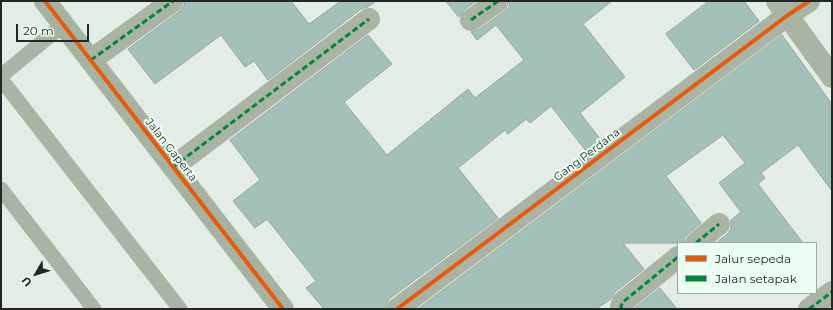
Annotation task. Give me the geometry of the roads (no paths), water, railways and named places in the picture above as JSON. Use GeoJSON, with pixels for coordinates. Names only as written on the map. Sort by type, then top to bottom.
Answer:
{"type":"FeatureCollection","features":[{"type":"Feature","properties":{"kind":"street","name":"Jalan Gaperta"},"geometry":{"type":"LineString","coordinates":[[45,1],[283,309]]}},
{"type":"Feature","properties":{"kind":"street"},"geometry":{"type":"LineString","coordinates":[[91,60],[173,1]]}},
{"type":"Feature","properties":{"kind":"street"},"geometry":{"type":"LineString","coordinates":[[471,20],[498,1]]}},
{"type":"Feature","properties":{"kind":"street","name":"Gang Perdana"},"geometry":{"type":"LineString","coordinates":[[396,309],[782,8],[809,1]]}},
{"type":"Feature","properties":{"kind":"street"},"geometry":{"type":"LineString","coordinates":[[782,8],[832,77]]}},
{"type":"Feature","properties":{"kind":"street"},"geometry":{"type":"LineString","coordinates":[[173,167],[369,19]]}},
{"type":"Feature","properties":{"kind":"street"},"geometry":{"type":"LineString","coordinates":[[697,242],[719,224]]}},
{"type":"Feature","properties":{"kind":"street"},"geometry":{"type":"LineString","coordinates":[[622,309],[623,302],[677,258]]}},
{"type":"Feature","properties":{"kind":"street"},"geometry":{"type":"LineString","coordinates":[[809,309],[832,292]]}},
{"type":"Feature","properties":{"kind":"lane"},"geometry":{"type":"LineString","coordinates":[[1,76],[63,25]]}},
{"type":"Feature","properties":{"kind":"lane"},"geometry":{"type":"LineString","coordinates":[[1,79],[180,309]]}},
{"type":"Feature","properties":{"kind":"lane"},"geometry":{"type":"LineString","coordinates":[[1,189],[94,309]]}}]}
